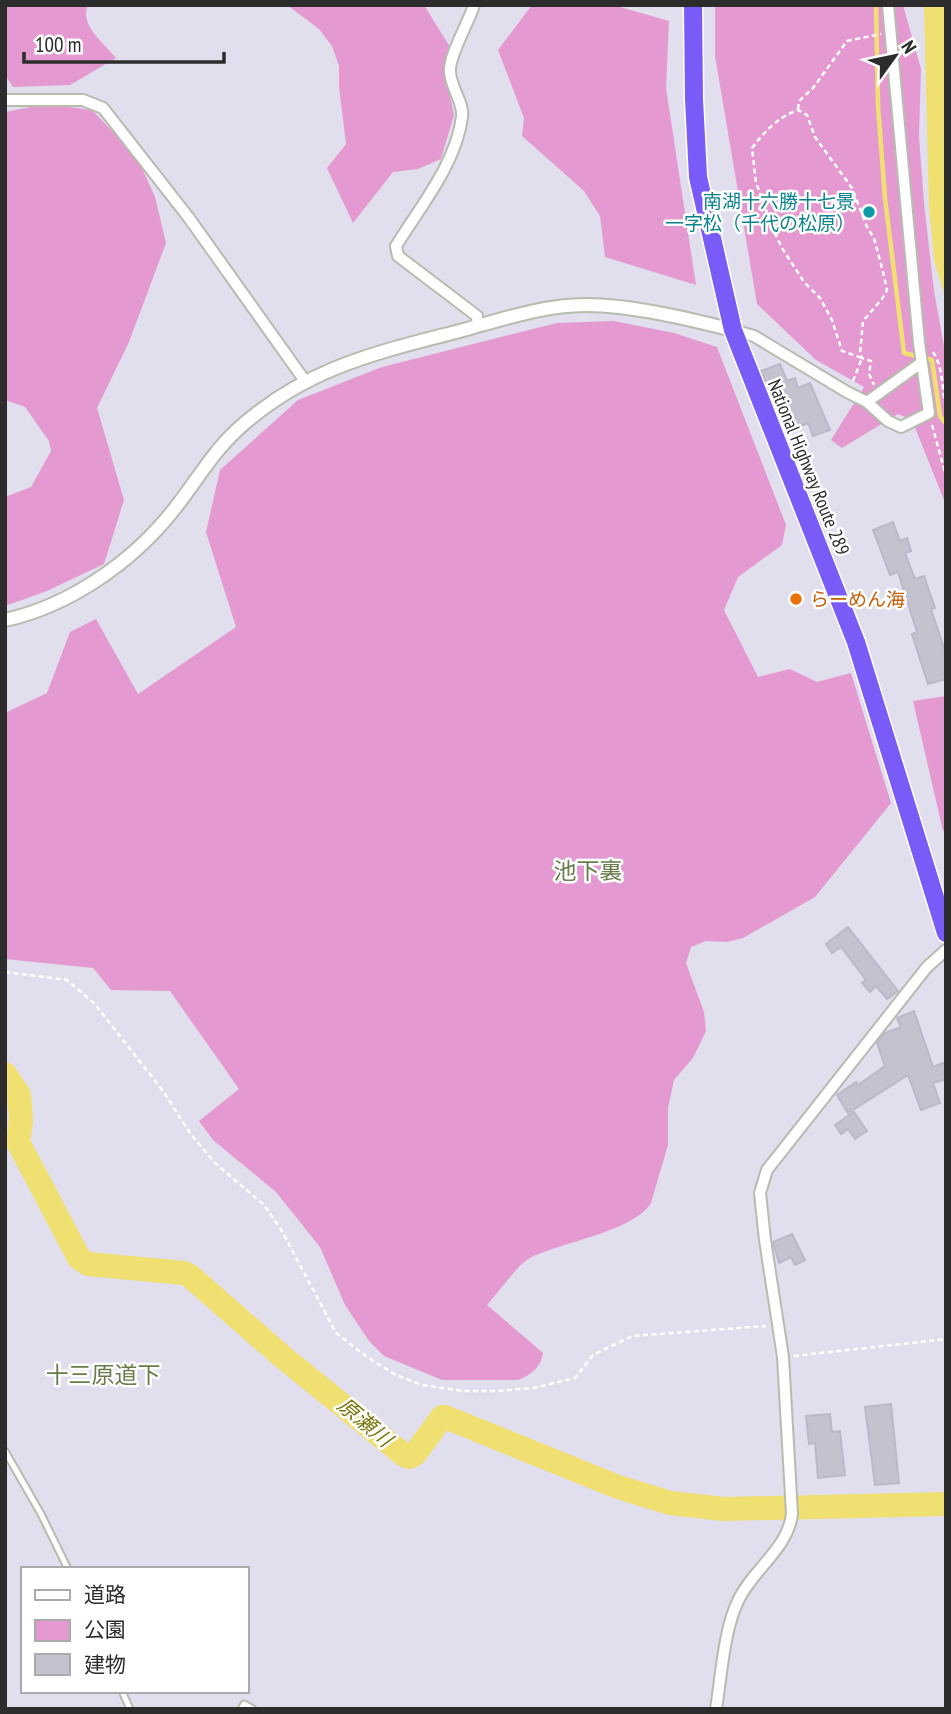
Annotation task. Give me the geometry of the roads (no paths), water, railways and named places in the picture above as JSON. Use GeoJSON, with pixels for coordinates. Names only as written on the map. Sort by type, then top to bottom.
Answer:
{"type":"FeatureCollection","features":[{"type":"Feature","properties":{"kind":"highway","name":"National Highway Route 289"},"geometry":{"type":"LineString","coordinates":[[693,5],[698,177],[733,330],[856,642],[946,933]]}},
{"type":"Feature","properties":{"kind":"street"},"geometry":{"type":"LineString","coordinates":[[474,5],[449,67],[450,82],[463,113],[450,158],[396,246],[398,256],[477,316],[478,326]]}},
{"type":"Feature","properties":{"kind":"street"},"geometry":{"type":"LineString","coordinates":[[5,620],[51,604],[88,586],[118,564],[147,540],[173,511],[209,460],[236,431],[267,404],[305,381],[339,365],[362,358],[542,309],[586,305],[614,307],[733,330],[754,336],[867,402],[888,421],[901,427],[929,413],[921,363],[888,5]]}},
{"type":"Feature","properties":{"kind":"street"},"geometry":{"type":"LineString","coordinates":[[5,100],[83,100],[103,108],[189,218],[305,381]]}},
{"type":"Feature","properties":{"kind":"street"},"geometry":{"type":"LineString","coordinates":[[867,402],[921,363]]}},
{"type":"Feature","properties":{"kind":"street"},"geometry":{"type":"LineString","coordinates":[[716,1709],[730,1624],[737,1602],[751,1579],[783,1541],[790,1528],[792,1508],[783,1357],[760,1193],[767,1170],[928,967],[946,950]]}},
{"type":"Feature","properties":{"kind":"lane"},"geometry":{"type":"LineString","coordinates":[[5,1451],[36,1504],[67,1567]]}},
{"type":"Feature","properties":{"kind":"lane"},"geometry":{"type":"LineString","coordinates":[[123,1693],[130,1709]]}},
{"type":"Feature","properties":{"kind":"lane"},"geometry":{"type":"LineString","coordinates":[[241,1709],[244,1704],[253,1709]]}},
{"type":"Feature","properties":{"kind":"waterway"},"geometry":{"type":"LineString","coordinates":[[876,5],[878,106],[885,198],[904,353],[932,360],[940,416],[946,424]]}},
{"type":"Feature","properties":{"kind":"waterway","name":"原瀬川"},"geometry":{"type":"LineString","coordinates":[[5,1074],[19,1095],[21,1121],[18,1142],[79,1258],[88,1264],[184,1273],[190,1276],[284,1358],[404,1455],[410,1457],[415,1454],[442,1417],[445,1417],[618,1487],[670,1503],[724,1509],[946,1504]]}},
{"type":"Feature","properties":{"kind":"place","name":"南湖十六勝十七景 一字松（千代の松原）"},"geometry":{"type":"Point","coordinates":[869,212]}},
{"type":"Feature","properties":{"kind":"place","name":"らーめん海"},"geometry":{"type":"Point","coordinates":[796,599]}},
{"type":"Feature","properties":{"kind":"district","name":"池下裏"},"geometry":{"type":"Point","coordinates":[588,870]}},
{"type":"Feature","properties":{"kind":"district","name":"十三原道下"},"geometry":{"type":"Point","coordinates":[103,1374]}}]}
